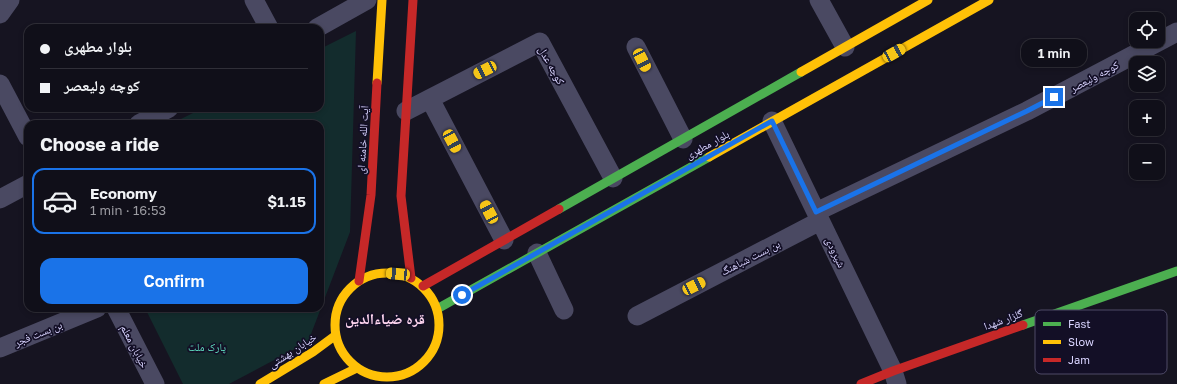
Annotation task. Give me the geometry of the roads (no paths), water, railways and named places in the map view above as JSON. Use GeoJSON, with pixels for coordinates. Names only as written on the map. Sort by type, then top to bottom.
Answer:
{"type":"FeatureCollection","features":[{"type":"Feature","properties":{"kind":"street"},"geometry":{"type":"LineString","coordinates":[[0,14],[10,0]]}},
{"type":"Feature","properties":{"kind":"street"},"geometry":{"type":"LineString","coordinates":[[254,0],[267,24]]}},
{"type":"Feature","properties":{"kind":"street"},"geometry":{"type":"LineString","coordinates":[[323,24],[367,0]]}},
{"type":"Feature","properties":{"kind":"street","name":"آیت الله خامنه ای"},"geometry":{"type":"LineString","coordinates":[[359,281],[371,195],[382,0]]}},
{"type":"Feature","properties":{"kind":"street"},"geometry":{"type":"LineString","coordinates":[[411,278],[401,196],[412,0]]}},
{"type":"Feature","properties":{"kind":"street"},"geometry":{"type":"LineString","coordinates":[[819,0],[845,47]]}},
{"type":"Feature","properties":{"kind":"street","name":"بلوار مطهری"},"geometry":{"type":"LineString","coordinates":[[423,286],[928,0]]}},
{"type":"Feature","properties":{"kind":"street","name":"بلوار مطهری"},"geometry":{"type":"LineString","coordinates":[[437,309],[989,0]]}},
{"type":"Feature","properties":{"kind":"street","name":"کوچه ولیعصر"},"geometry":{"type":"LineString","coordinates":[[818,216],[1027,111],[1177,32]]}},
{"type":"Feature","properties":{"kind":"street","name":"کوچه عدل"},"geometry":{"type":"LineString","coordinates":[[406,111],[540,42],[613,178]]}},
{"type":"Feature","properties":{"kind":"street"},"geometry":{"type":"LineString","coordinates":[[636,47],[683,139]]}},
{"type":"Feature","properties":{"kind":"street"},"geometry":{"type":"LineString","coordinates":[[0,84],[24,129]]}},
{"type":"Feature","properties":{"kind":"street"},"geometry":{"type":"LineString","coordinates":[[430,99],[504,240]]}},
{"type":"Feature","properties":{"kind":"street"},"geometry":{"type":"LineString","coordinates":[[146,120],[162,112]]}},
{"type":"Feature","properties":{"kind":"street","name":"شیرودی"},"geometry":{"type":"LineString","coordinates":[[772,121],[895,378]]}},
{"type":"Feature","properties":{"kind":"street"},"geometry":{"type":"LineString","coordinates":[[0,199],[24,186]]}},
{"type":"Feature","properties":{"kind":"street","name":"بن بست شباهنگ"},"geometry":{"type":"LineString","coordinates":[[637,316],[818,216]]}},
{"type":"Feature","properties":{"kind":"street"},"geometry":{"type":"LineString","coordinates":[[537,253],[564,310]]}},
{"type":"Feature","properties":{"kind":"street","name":"گلزار شهدا"},"geometry":{"type":"LineString","coordinates":[[1074,310],[1177,271]]}},
{"type":"Feature","properties":{"kind":"street"},"geometry":{"type":"LineString","coordinates":[[385,272],[411,278],[423,286],[432,296],[437,309],[440,322],[439,336],[434,349],[426,360],[415,369],[389,381],[363,372],[352,364],[343,353],[337,341],[335,327],[336,314],[341,301],[348,290],[359,281],[371,275],[385,272]]}},
{"type":"Feature","properties":{"kind":"street","name":"بن بست فجر"},"geometry":{"type":"LineString","coordinates":[[0,348],[87,312]]}},
{"type":"Feature","properties":{"kind":"street","name":"خیابان معلم"},"geometry":{"type":"LineString","coordinates":[[118,312],[155,384]]}},
{"type":"Feature","properties":{"kind":"street","name":"گلزار شهدا"},"geometry":{"type":"LineString","coordinates":[[861,384],[895,378],[1035,325]]}},
{"type":"Feature","properties":{"kind":"street","name":"خیابان بهشتی"},"geometry":{"type":"LineString","coordinates":[[260,384],[313,352],[336,335]]}},
{"type":"Feature","properties":{"kind":"street"},"geometry":{"type":"LineString","coordinates":[[324,384],[357,368]]}},
{"type":"Feature","properties":{"kind":"district","name":"قره ضیاءالدین"},"geometry":{"type":"Point","coordinates":[385,318]}},
{"type":"Feature","properties":{"kind":"park label","name":"پارک ملت"},"geometry":{"type":"Point","coordinates":[207,346]}}]}
